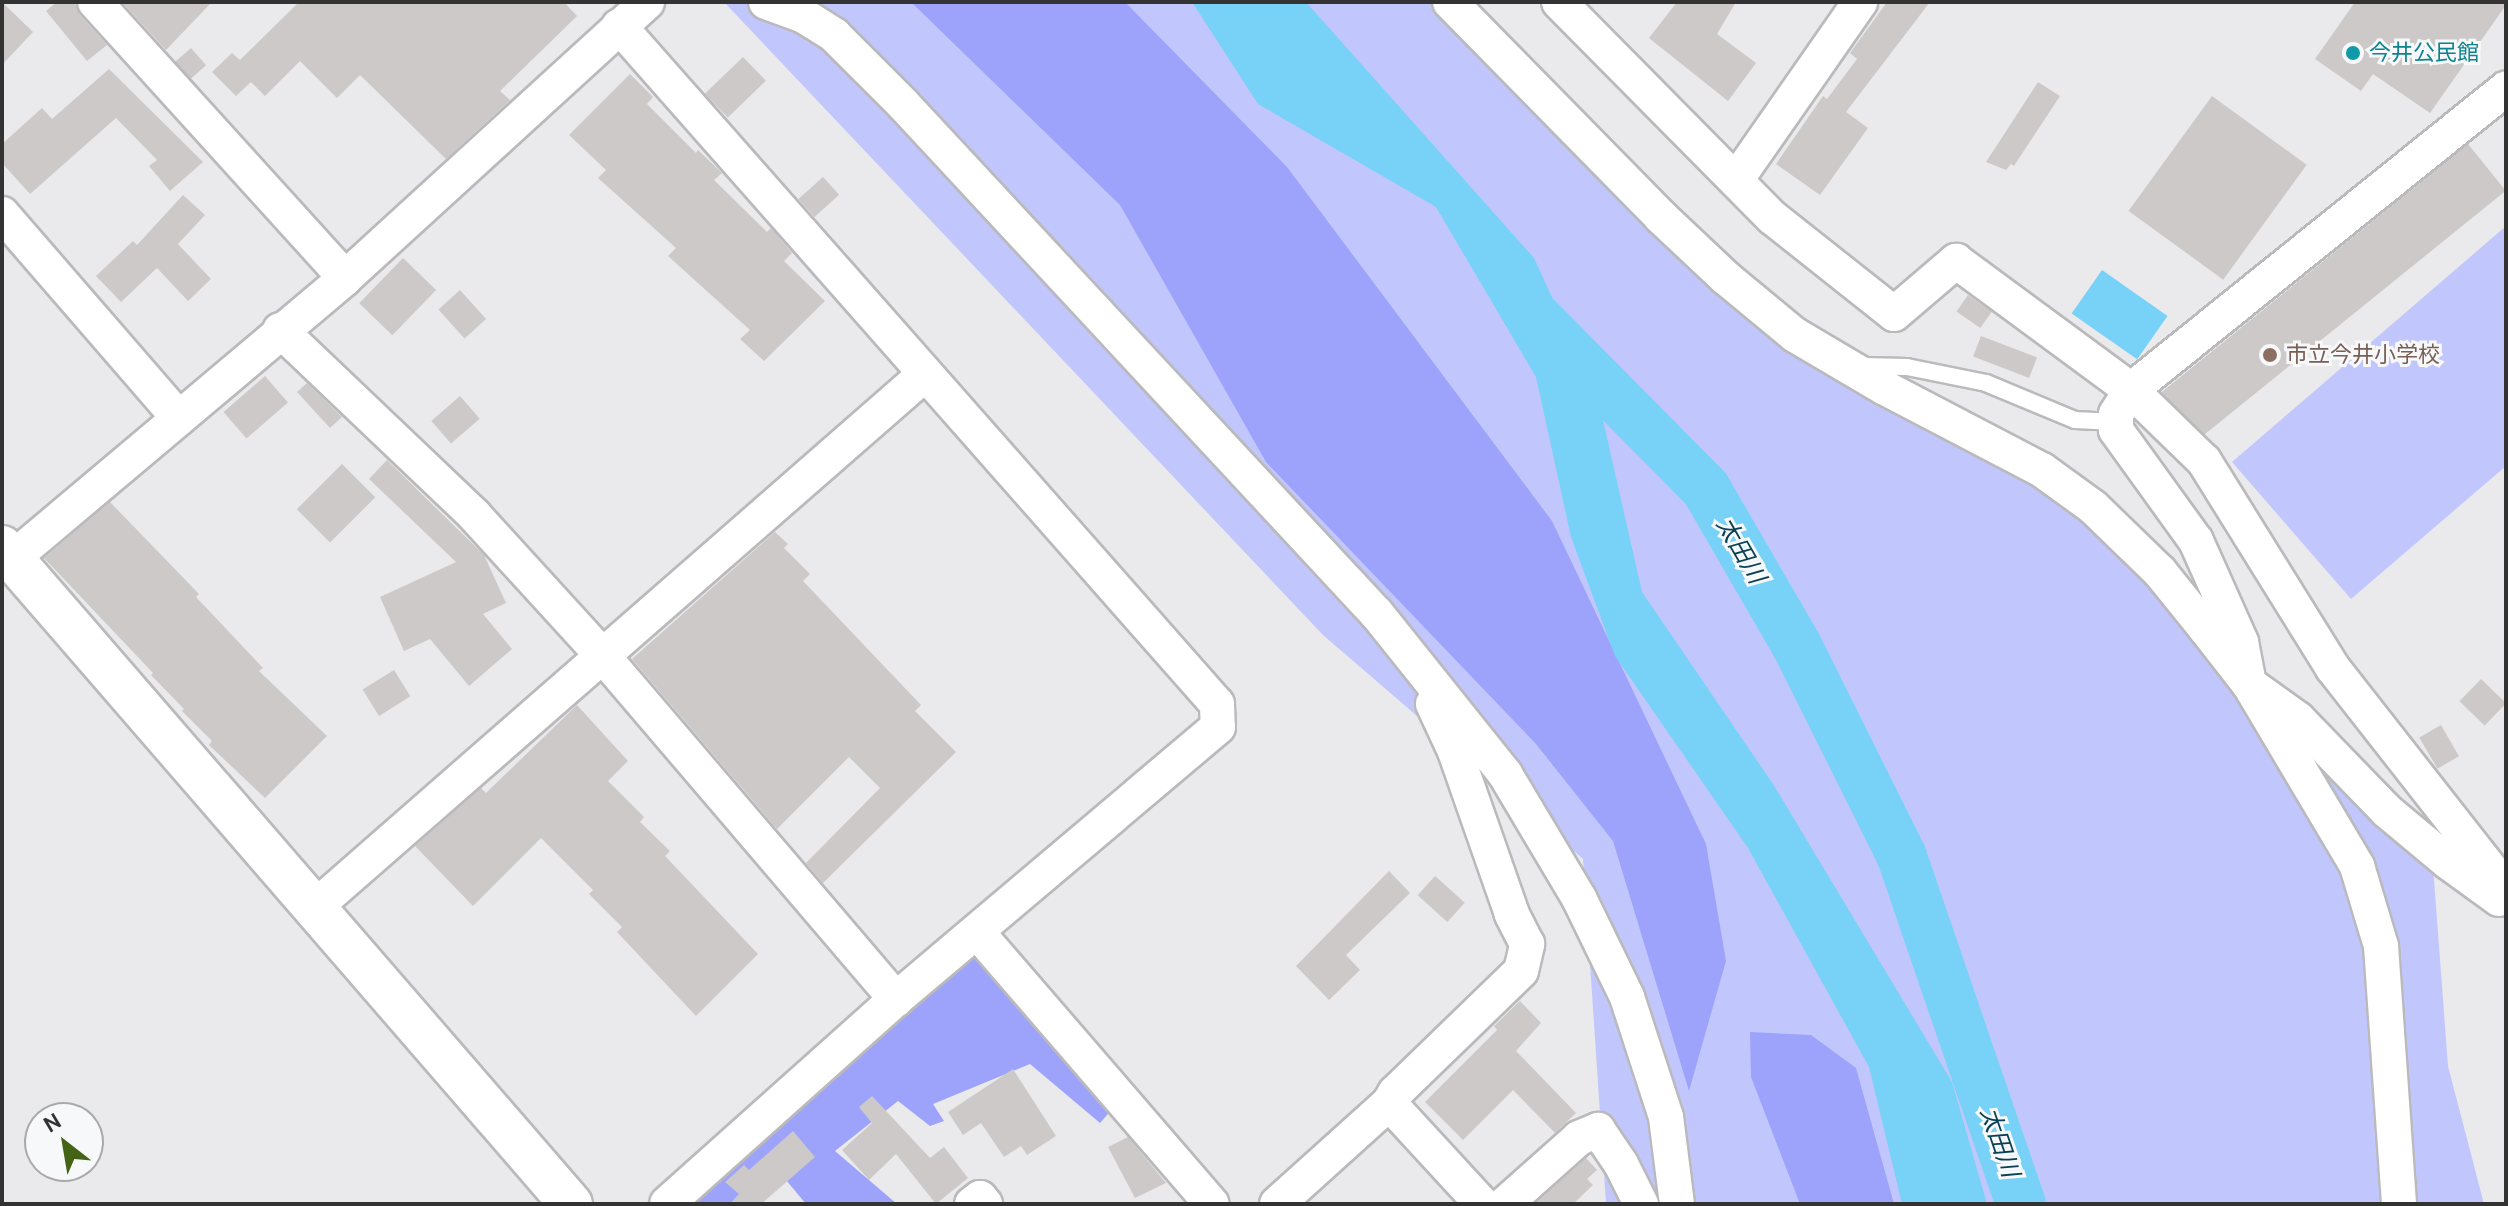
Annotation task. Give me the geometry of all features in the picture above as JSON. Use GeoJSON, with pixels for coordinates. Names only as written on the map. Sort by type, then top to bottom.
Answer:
{"type":"FeatureCollection","features":[{"type":"Feature","properties":{"kind":"street"},"geometry":{"type":"LineString","coordinates":[[95,2],[345,278]]}},
{"type":"Feature","properties":{"kind":"street"},"geometry":{"type":"LineString","coordinates":[[571,1204],[8,553],[179,418],[345,278],[647,2]]}},
{"type":"Feature","properties":{"kind":"street"},"geometry":{"type":"LineString","coordinates":[[766,2],[804,16],[834,35],[903,104],[1377,614],[1505,774],[1579,898],[1627,997],[1666,1117],[1677,1204]]}},
{"type":"Feature","properties":{"kind":"street"},"geometry":{"type":"LineString","coordinates":[[1450,2],[1660,216],[1726,278],[1795,335],[2042,470],[2093,507],[2160,572],[2249,684],[2357,866],[2381,946],[2399,1204]]}},
{"type":"Feature","properties":{"kind":"street"},"geometry":{"type":"LineString","coordinates":[[1559,2],[1773,218],[1894,314],[1956,261],[2131,390],[2204,461],[2332,667],[2506,889]]}},
{"type":"Feature","properties":{"kind":"street"},"geometry":{"type":"LineString","coordinates":[[1736,180],[1860,2]]}},
{"type":"Feature","properties":{"kind":"street"},"geometry":{"type":"LineString","coordinates":[[619,26],[1217,704],[1218,727],[896,999],[667,1204]]}},
{"type":"Feature","properties":{"kind":"street"},"geometry":{"type":"LineString","coordinates":[[2506,88],[2131,390],[2116,414],[2116,430],[2128,451],[2196,541],[2241,642],[2249,684],[2298,719],[2387,811],[2448,862],[2506,904]]}},
{"type":"Feature","properties":{"kind":"street"},"geometry":{"type":"LineString","coordinates":[[2,214],[179,418]]}},
{"type":"Feature","properties":{"kind":"street"},"geometry":{"type":"LineString","coordinates":[[280,330],[475,516],[602,655],[896,999]]}},
{"type":"Feature","properties":{"kind":"street"},"geometry":{"type":"LineString","coordinates":[[314,908],[925,374]]}},
{"type":"Feature","properties":{"kind":"street"},"geometry":{"type":"LineString","coordinates":[[1277,1204],[1389,1103],[1395,1093],[1521,971],[1527,944],[1512,914],[1455,751],[1428,693],[1428,679]]}},
{"type":"Feature","properties":{"kind":"street"},"geometry":{"type":"LineString","coordinates":[[977,932],[1212,1204]]}},
{"type":"Feature","properties":{"kind":"street"},"geometry":{"type":"LineString","coordinates":[[1389,1103],[1482,1204]]}},
{"type":"Feature","properties":{"kind":"street"},"geometry":{"type":"LineString","coordinates":[[1505,1204],[1579,1138],[1598,1130],[1621,1164],[1641,1204]]}},
{"type":"Feature","properties":{"kind":"street"},"geometry":{"type":"LineString","coordinates":[[972,1204],[980,1198],[985,1204]]}},
{"type":"Feature","properties":{"kind":"lane"},"geometry":{"type":"LineString","coordinates":[[1849,366],[1907,367],[1986,383],[2075,420],[2116,422]]}},
{"type":"Feature","properties":{"kind":"shaded area"},"geometry":{"type":"Polygon","coordinates":[[[724,2],[1457,2],[1817,348],[2093,507],[2433,866],[2448,1066],[2484,1204],[1606,1204],[1583,859],[1323,635],[724,2]]]}},
{"type":"Feature","properties":{"kind":"shaded area"},"geometry":{"type":"Polygon","coordinates":[[[911,2],[1125,2],[1287,167],[1552,521],[1706,844],[1726,961],[1689,1091],[1613,841],[1536,744],[1266,462],[1120,205],[911,2]]]}},
{"type":"Feature","properties":{"kind":"shaded area"},"geometry":{"type":"Polygon","coordinates":[[[1192,2],[1306,2],[1534,258],[1598,398],[1642,592],[1773,784],[1952,1082],[1987,1204],[1902,1204],[1869,1067],[1748,848],[1615,656],[1571,537],[1536,377],[1436,207],[1258,104],[1192,2]]]}},
{"type":"Feature","properties":{"kind":"shaded area"},"geometry":{"type":"Polygon","coordinates":[[[2506,226],[2506,466],[2351,599],[2232,462],[2506,226]]]}},
{"type":"Feature","properties":{"kind":"shaded area"},"geometry":{"type":"Polygon","coordinates":[[[2102,270],[2168,316],[2137,359],[2072,313],[2102,270]]]}},
{"type":"Feature","properties":{"kind":"shaded area"},"geometry":{"type":"Polygon","coordinates":[[[979,949],[1121,1099],[1100,1123],[1030,1064],[933,1104],[944,1121],[930,1126],[898,1101],[835,1151],[897,1204],[806,1204],[781,1174],[757,1175],[730,1204],[687,1204],[979,949]]]}},
{"type":"Feature","properties":{"kind":"shaded area"},"geometry":{"type":"Polygon","coordinates":[[[1750,1032],[1811,1035],[1856,1068],[1894,1204],[1800,1204],[1751,1077],[1750,1032]]]}},
{"type":"Feature","properties":{"kind":"building"},"geometry":{"type":"Polygon","coordinates":[[[2,2],[33,32],[2,65],[2,2]]]}},
{"type":"Feature","properties":{"kind":"building"},"geometry":{"type":"Polygon","coordinates":[[[57,2],[74,2],[80,15],[107,45],[87,61],[46,11],[57,2]]]}},
{"type":"Feature","properties":{"kind":"building"},"geometry":{"type":"Polygon","coordinates":[[[122,2],[212,2],[166,50],[122,2]]]}},
{"type":"Feature","properties":{"kind":"building"},"geometry":{"type":"Polygon","coordinates":[[[299,2],[564,2],[577,16],[500,91],[510,100],[446,159],[360,75],[337,98],[300,61],[265,96],[251,82],[236,96],[212,72],[232,53],[240,60],[299,2]]]}},
{"type":"Feature","properties":{"kind":"building"},"geometry":{"type":"Polygon","coordinates":[[[1677,2],[1736,2],[1717,34],[1756,63],[1728,101],[1649,38],[1677,2]]]}},
{"type":"Feature","properties":{"kind":"building"},"geometry":{"type":"Polygon","coordinates":[[[1887,2],[1930,2],[1846,112],[1868,128],[1820,195],[1776,164],[1823,96],[1827,99],[1857,59],[1850,53],[1887,2]]]}},
{"type":"Feature","properties":{"kind":"building","name":"今井公民館"},"geometry":{"type":"Polygon","coordinates":[[[2355,2],[2506,2],[2506,5],[2430,113],[2373,74],[2361,91],[2315,59],[2355,2]]]}},
{"type":"Feature","properties":{"kind":"building"},"geometry":{"type":"Polygon","coordinates":[[[191,48],[206,65],[190,79],[175,62],[191,48]]]}},
{"type":"Feature","properties":{"kind":"building"},"geometry":{"type":"Polygon","coordinates":[[[743,57],[766,81],[728,118],[705,94],[743,57]]]}},
{"type":"Feature","properties":{"kind":"building"},"geometry":{"type":"Polygon","coordinates":[[[109,69],[203,162],[170,191],[149,166],[157,160],[116,118],[30,194],[2,163],[2,144],[42,108],[52,119],[109,69]]]}},
{"type":"Feature","properties":{"kind":"building"},"geometry":{"type":"Polygon","coordinates":[[[630,74],[653,97],[647,104],[696,153],[698,150],[722,173],[714,180],[767,232],[771,228],[792,253],[784,261],[825,301],[764,361],[740,339],[750,330],[668,256],[676,248],[598,178],[606,170],[569,135],[630,74]]]}},
{"type":"Feature","properties":{"kind":"building"},"geometry":{"type":"Polygon","coordinates":[[[2038,82],[2060,96],[2014,166],[2011,164],[2006,170],[1986,162],[2038,82]]]}},
{"type":"Feature","properties":{"kind":"building"},"geometry":{"type":"Polygon","coordinates":[[[2212,96],[2307,165],[2223,280],[2129,211],[2212,96]]]}},
{"type":"Feature","properties":{"kind":"building"},"geometry":{"type":"Polygon","coordinates":[[[2468,144],[2506,191],[2200,439],[2162,392],[2468,144]]]}},
{"type":"Feature","properties":{"kind":"building"},"geometry":{"type":"Polygon","coordinates":[[[823,177],[839,195],[815,217],[798,199],[823,177]]]}},
{"type":"Feature","properties":{"kind":"building"},"geometry":{"type":"Polygon","coordinates":[[[183,195],[205,215],[178,244],[211,279],[188,301],[157,268],[121,302],[96,276],[133,241],[137,245],[183,195]]]}},
{"type":"Feature","properties":{"kind":"building"},"geometry":{"type":"Polygon","coordinates":[[[403,258],[436,290],[392,335],[359,303],[403,258]]]}},
{"type":"Feature","properties":{"kind":"building"},"geometry":{"type":"Polygon","coordinates":[[[460,290],[486,319],[465,338],[438,309],[460,290]]]}},
{"type":"Feature","properties":{"kind":"building"},"geometry":{"type":"Polygon","coordinates":[[[1968,295],[1992,312],[1980,328],[1957,311],[1968,295]]]}},
{"type":"Feature","properties":{"kind":"building"},"geometry":{"type":"Polygon","coordinates":[[[1981,336],[2037,358],[2029,378],[1973,357],[1981,336]]]}},
{"type":"Feature","properties":{"kind":"building"},"geometry":{"type":"Polygon","coordinates":[[[265,376],[288,402],[246,438],[223,412],[265,376]]]}},
{"type":"Feature","properties":{"kind":"building"},"geometry":{"type":"Polygon","coordinates":[[[307,383],[342,417],[330,428],[297,392],[307,383]]]}},
{"type":"Feature","properties":{"kind":"building"},"geometry":{"type":"Polygon","coordinates":[[[460,396],[480,419],[451,444],[431,421],[460,396]]]}},
{"type":"Feature","properties":{"kind":"building"},"geometry":{"type":"Polygon","coordinates":[[[387,460],[484,555],[506,603],[483,614],[512,649],[469,686],[430,639],[404,651],[380,597],[456,562],[369,479],[387,460]]]}},
{"type":"Feature","properties":{"kind":"building"},"geometry":{"type":"Polygon","coordinates":[[[342,464],[375,497],[330,542],[297,509],[342,464]]]}},
{"type":"Feature","properties":{"kind":"building"},"geometry":{"type":"Polygon","coordinates":[[[110,502],[199,594],[196,597],[263,668],[259,671],[327,736],[265,798],[209,745],[212,741],[182,711],[184,709],[151,675],[153,673],[44,558],[110,502]]]}},
{"type":"Feature","properties":{"kind":"building"},"geometry":{"type":"Polygon","coordinates":[[[775,532],[788,544],[784,548],[810,574],[803,581],[921,705],[915,711],[956,752],[823,883],[806,863],[880,788],[849,757],[777,829],[632,659],[775,532]]]}},
{"type":"Feature","properties":{"kind":"building"},"geometry":{"type":"Polygon","coordinates":[[[394,670],[410,696],[379,716],[363,690],[394,670]]]}},
{"type":"Feature","properties":{"kind":"building"},"geometry":{"type":"Polygon","coordinates":[[[2481,679],[2506,703],[2485,726],[2459,701],[2481,679]]]}},
{"type":"Feature","properties":{"kind":"building"},"geometry":{"type":"Polygon","coordinates":[[[577,705],[628,761],[608,781],[644,817],[640,822],[670,851],[665,856],[758,954],[696,1016],[617,932],[622,927],[589,894],[593,890],[541,838],[473,906],[415,846],[481,788],[486,793],[577,705]]]}},
{"type":"Feature","properties":{"kind":"building"},"geometry":{"type":"Polygon","coordinates":[[[2441,725],[2459,756],[2437,769],[2419,738],[2441,725]]]}},
{"type":"Feature","properties":{"kind":"building"},"geometry":{"type":"Polygon","coordinates":[[[1389,871],[1410,893],[1346,955],[1360,970],[1329,1000],[1296,966],[1389,871]]]}},
{"type":"Feature","properties":{"kind":"building"},"geometry":{"type":"Polygon","coordinates":[[[1435,876],[1465,903],[1447,922],[1418,895],[1435,876]]]}},
{"type":"Feature","properties":{"kind":"building"},"geometry":{"type":"Polygon","coordinates":[[[1520,1001],[1541,1023],[1516,1051],[1576,1113],[1555,1133],[1513,1090],[1463,1140],[1425,1102],[1497,1030],[1494,1026],[1520,1001]]]}},
{"type":"Feature","properties":{"kind":"building"},"geometry":{"type":"Polygon","coordinates":[[[1013,1069],[1056,1136],[1027,1155],[1021,1146],[1004,1157],[981,1123],[963,1135],[948,1112],[1013,1069]]]}},
{"type":"Feature","properties":{"kind":"building"},"geometry":{"type":"Polygon","coordinates":[[[872,1096],[930,1158],[944,1147],[968,1178],[936,1204],[896,1154],[869,1180],[842,1150],[872,1123],[859,1107],[872,1096]]]}},
{"type":"Feature","properties":{"kind":"building"},"geometry":{"type":"Polygon","coordinates":[[[793,1131],[815,1157],[761,1204],[730,1204],[739,1194],[725,1182],[744,1165],[749,1170],[793,1131]]]}},
{"type":"Feature","properties":{"kind":"building"},"geometry":{"type":"Polygon","coordinates":[[[1128,1137],[1166,1183],[1135,1198],[1108,1147],[1128,1137]]]}},
{"type":"Feature","properties":{"kind":"building"},"geometry":{"type":"Polygon","coordinates":[[[1586,1158],[1597,1170],[1587,1179],[1593,1185],[1573,1204],[1535,1204],[1586,1158]]]}},
{"type":"Feature","properties":{"kind":"waterway","name":"太田川"},"geometry":{"type":"LineString","coordinates":[[1534,315],[1706,489],[1797,646],[1902,857],[2021,1204]]}},
{"type":"Feature","properties":{"kind":"place","name":"今井公民館"},"geometry":{"type":"Point","coordinates":[2353,53]}},
{"type":"Feature","properties":{"kind":"place","name":"市立今井小学校"},"geometry":{"type":"Point","coordinates":[2270,355]}}]}
